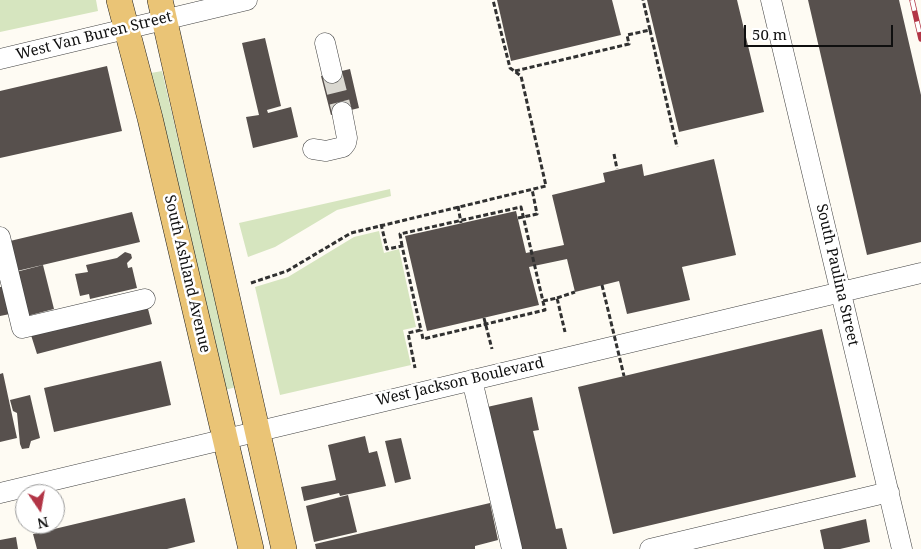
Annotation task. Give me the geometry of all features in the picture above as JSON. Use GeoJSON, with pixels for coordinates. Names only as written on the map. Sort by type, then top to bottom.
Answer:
{"type":"FeatureCollection","features":[{"type":"Feature","properties":{"kind":"main road","name":"South Ashland Avenue"},"geometry":{"type":"LineString","coordinates":[[119,0],[251,549]]}},
{"type":"Feature","properties":{"kind":"main road"},"geometry":{"type":"LineString","coordinates":[[162,9],[284,549]]}},
{"type":"Feature","properties":{"kind":"street","name":"West Van Buren Street"},"geometry":{"type":"LineString","coordinates":[[0,59],[126,28],[162,9],[247,0]]}},
{"type":"Feature","properties":{"kind":"street","name":"South Paulina Street"},"geometry":{"type":"LineString","coordinates":[[771,0],[902,549]]}},
{"type":"Feature","properties":{"kind":"street"},"geometry":{"type":"LineString","coordinates":[[325,43],[332,73]]}},
{"type":"Feature","properties":{"kind":"street"},"geometry":{"type":"LineString","coordinates":[[313,150],[326,151],[343,147],[347,138],[342,112]]}},
{"type":"Feature","properties":{"kind":"street"},"geometry":{"type":"LineString","coordinates":[[0,237],[4,272],[22,328],[145,299]]}},
{"type":"Feature","properties":{"kind":"street","name":"West Jackson Boulevard"},"geometry":{"type":"LineString","coordinates":[[0,493],[226,440],[257,430],[921,273]]}},
{"type":"Feature","properties":{"kind":"street"},"geometry":{"type":"LineString","coordinates":[[472,380],[512,549]]}},
{"type":"Feature","properties":{"kind":"street"},"geometry":{"type":"LineString","coordinates":[[650,549],[888,492]]}},
{"type":"Feature","properties":{"kind":"path"},"geometry":{"type":"LineString","coordinates":[[251,283],[287,270],[351,232],[546,186],[521,76],[510,68],[493,0]]}},
{"type":"Feature","properties":{"kind":"path"},"geometry":{"type":"LineString","coordinates":[[643,0],[677,147]]}},
{"type":"Feature","properties":{"kind":"path"},"geometry":{"type":"LineString","coordinates":[[514,71],[629,44],[627,35],[650,30]]}},
{"type":"Feature","properties":{"kind":"path"},"geometry":{"type":"LineString","coordinates":[[614,154],[617,170]]}},
{"type":"Feature","properties":{"kind":"path"},"geometry":{"type":"LineString","coordinates":[[518,218],[538,214],[532,189]]}},
{"type":"Feature","properties":{"kind":"path"},"geometry":{"type":"LineString","coordinates":[[458,206],[461,222]]}},
{"type":"Feature","properties":{"kind":"path"},"geometry":{"type":"LineString","coordinates":[[521,206],[546,310],[422,339],[400,234],[461,222],[521,206]]}},
{"type":"Feature","properties":{"kind":"path"},"geometry":{"type":"LineString","coordinates":[[381,224],[386,249],[402,246]]}},
{"type":"Feature","properties":{"kind":"path"},"geometry":{"type":"LineString","coordinates":[[602,285],[624,376]]}},
{"type":"Feature","properties":{"kind":"path"},"geometry":{"type":"LineString","coordinates":[[543,301],[575,292]]}},
{"type":"Feature","properties":{"kind":"path"},"geometry":{"type":"LineString","coordinates":[[557,298],[565,332]]}},
{"type":"Feature","properties":{"kind":"path"},"geometry":{"type":"LineString","coordinates":[[484,318],[492,350]]}},
{"type":"Feature","properties":{"kind":"path"},"geometry":{"type":"LineString","coordinates":[[415,368],[408,333],[421,330]]}},
{"type":"Feature","properties":{"kind":"green space"},"geometry":{"type":"Polygon","coordinates":[[[0,0],[96,0],[98,11],[0,32],[0,0]]]}},
{"type":"Feature","properties":{"kind":"green space"},"geometry":{"type":"Polygon","coordinates":[[[162,71],[236,387],[225,390],[151,73],[162,71]]]}},
{"type":"Feature","properties":{"kind":"green space"},"geometry":{"type":"Polygon","coordinates":[[[390,189],[391,196],[337,210],[275,247],[248,257],[239,223],[390,189]]]}},
{"type":"Feature","properties":{"kind":"green space"},"geometry":{"type":"Polygon","coordinates":[[[379,231],[384,253],[399,249],[416,327],[403,330],[411,365],[280,395],[255,287],[288,277],[354,237],[379,231]]]}},
{"type":"Feature","properties":{"kind":"building"},"geometry":{"type":"Polygon","coordinates":[[[497,0],[612,0],[621,35],[511,61],[497,0]]]}},
{"type":"Feature","properties":{"kind":"building"},"geometry":{"type":"Polygon","coordinates":[[[647,0],[737,0],[764,112],[679,132],[647,0]]]}},
{"type":"Feature","properties":{"kind":"building"},"geometry":{"type":"Polygon","coordinates":[[[808,0],[899,0],[921,95],[921,242],[867,255],[808,0]]]}},
{"type":"Feature","properties":{"kind":"building"},"geometry":{"type":"Polygon","coordinates":[[[265,38],[281,106],[267,110],[268,113],[291,107],[298,137],[253,148],[246,117],[259,115],[242,43],[265,38]]]}},
{"type":"Feature","properties":{"kind":"building"},"geometry":{"type":"Polygon","coordinates":[[[107,66],[122,131],[0,158],[0,91],[107,66]]]}},
{"type":"Feature","properties":{"kind":"building"},"geometry":{"type":"Polygon","coordinates":[[[350,69],[359,108],[331,115],[321,76],[350,69]]]}},
{"type":"Feature","properties":{"kind":"building"},"geometry":{"type":"Polygon","coordinates":[[[714,159],[736,255],[682,267],[690,300],[627,314],[619,281],[575,292],[567,259],[529,267],[539,305],[427,331],[405,236],[516,211],[526,253],[564,245],[552,195],[605,182],[603,173],[642,164],[644,176],[714,159]]]}},
{"type":"Feature","properties":{"kind":"building"},"geometry":{"type":"Polygon","coordinates":[[[132,212],[140,242],[17,271],[10,241],[132,212]]]}},
{"type":"Feature","properties":{"kind":"building"},"geometry":{"type":"Polygon","coordinates":[[[125,252],[131,254],[132,258],[127,263],[128,268],[132,267],[137,288],[90,299],[89,294],[80,296],[75,274],[88,272],[86,265],[117,258],[125,252]]]}},
{"type":"Feature","properties":{"kind":"building"},"geometry":{"type":"Polygon","coordinates":[[[43,265],[54,309],[27,316],[16,272],[43,265]]]}},
{"type":"Feature","properties":{"kind":"building"},"geometry":{"type":"Polygon","coordinates":[[[0,287],[3,287],[10,314],[0,316],[0,287]]]}},
{"type":"Feature","properties":{"kind":"building"},"geometry":{"type":"Polygon","coordinates":[[[147,305],[152,324],[37,354],[31,335],[147,305]]]}},
{"type":"Feature","properties":{"kind":"building"},"geometry":{"type":"Polygon","coordinates":[[[822,329],[856,477],[613,534],[578,387],[822,329]]]}},
{"type":"Feature","properties":{"kind":"building"},"geometry":{"type":"Polygon","coordinates":[[[161,361],[171,405],[54,432],[44,388],[161,361]]]}},
{"type":"Feature","properties":{"kind":"building"},"geometry":{"type":"Polygon","coordinates":[[[3,373],[17,438],[0,442],[0,374],[3,373]]]}},
{"type":"Feature","properties":{"kind":"building"},"geometry":{"type":"Polygon","coordinates":[[[30,395],[40,438],[31,441],[29,448],[22,449],[17,413],[13,411],[10,400],[30,395]]]}},
{"type":"Feature","properties":{"kind":"building"},"geometry":{"type":"Polygon","coordinates":[[[532,397],[539,430],[533,431],[556,529],[562,528],[567,549],[521,549],[487,407],[532,397]]]}},
{"type":"Feature","properties":{"kind":"building"},"geometry":{"type":"Polygon","coordinates":[[[365,436],[369,453],[377,451],[386,486],[340,496],[339,493],[304,501],[301,487],[336,480],[328,445],[365,436]]]}},
{"type":"Feature","properties":{"kind":"building"},"geometry":{"type":"Polygon","coordinates":[[[401,438],[411,479],[395,483],[385,441],[401,438]]]}},
{"type":"Feature","properties":{"kind":"building"},"geometry":{"type":"Polygon","coordinates":[[[348,495],[357,532],[314,542],[306,506],[348,495]]]}},
{"type":"Feature","properties":{"kind":"building"},"geometry":{"type":"Polygon","coordinates":[[[185,498],[195,542],[167,549],[37,549],[33,534],[65,534],[65,526],[185,498]]]}},
{"type":"Feature","properties":{"kind":"building"},"geometry":{"type":"Polygon","coordinates":[[[490,503],[498,540],[475,546],[475,549],[316,549],[315,544],[490,503]]]}},
{"type":"Feature","properties":{"kind":"building"},"geometry":{"type":"Polygon","coordinates":[[[866,519],[870,542],[840,549],[824,549],[820,530],[866,519]]]}},
{"type":"Feature","properties":{"kind":"building"},"geometry":{"type":"Polygon","coordinates":[[[16,537],[18,549],[0,549],[0,540],[16,537]]]}},
{"type":"Feature","properties":{"kind":"tunnel"},"geometry":{"type":"LineString","coordinates":[[332,73],[342,112]]}},
{"type":"Feature","properties":{"kind":"railway"},"geometry":{"type":"LineString","coordinates":[[912,0],[921,39]]}}]}
